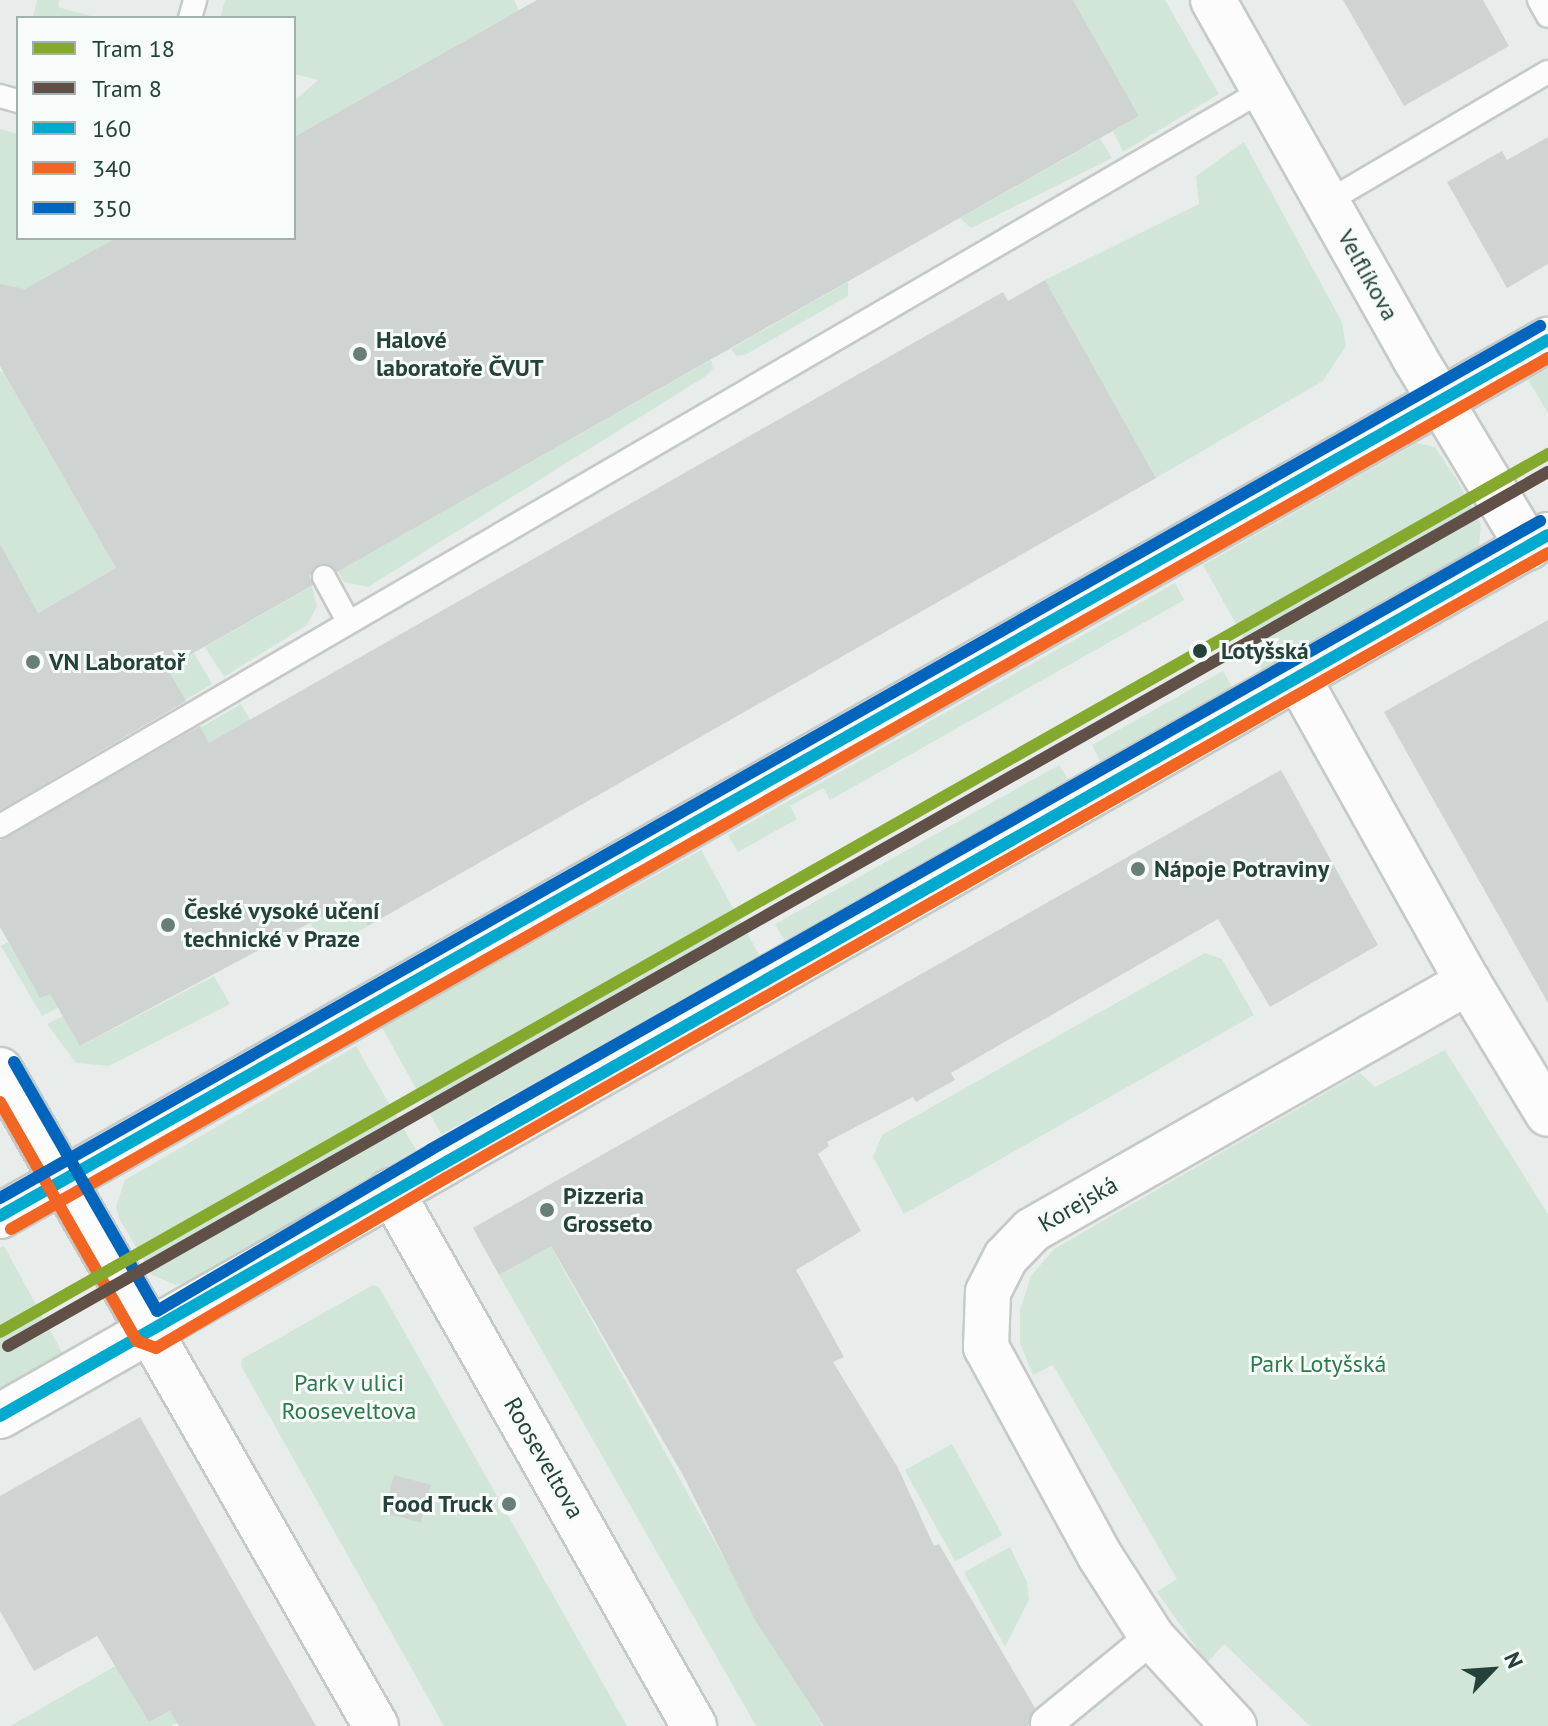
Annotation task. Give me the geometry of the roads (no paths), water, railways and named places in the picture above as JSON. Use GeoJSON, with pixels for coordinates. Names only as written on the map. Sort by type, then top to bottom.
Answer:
{"type":"FeatureCollection","features":[{"type":"Feature","properties":{"kind":"street","name":"Velflíkova"},"geometry":{"type":"LineString","coordinates":[[1213,0],[1439,398],[1538,541]]}},
{"type":"Feature","properties":{"kind":"street"},"geometry":{"type":"LineString","coordinates":[[0,1216],[1439,398],[1548,340]]}},
{"type":"Feature","properties":{"kind":"street"},"geometry":{"type":"LineString","coordinates":[[0,1416],[151,1333],[391,1191],[1538,541]]}},
{"type":"Feature","properties":{"kind":"street"},"geometry":{"type":"LineString","coordinates":[[1298,678],[1468,982],[1548,1114]]}},
{"type":"Feature","properties":{"kind":"street","name":"Korejská"},"geometry":{"type":"LineString","coordinates":[[1234,1726],[1152,1637],[1100,1556],[986,1347],[988,1292],[1006,1257],[1032,1230],[1468,982]]}},
{"type":"Feature","properties":{"kind":"street"},"geometry":{"type":"LineString","coordinates":[[0,1070],[376,1726]]}},
{"type":"Feature","properties":{"kind":"street","name":"Rooseveltova"},"geometry":{"type":"LineString","coordinates":[[391,1191],[694,1726]]}},
{"type":"Feature","properties":{"kind":"street"},"geometry":{"type":"LineString","coordinates":[[1047,1723],[1152,1637]]}},
{"type":"Feature","properties":{"kind":"lane"},"geometry":{"type":"LineString","coordinates":[[1539,0],[1548,16]]}},
{"type":"Feature","properties":{"kind":"lane"},"geometry":{"type":"LineString","coordinates":[[1327,202],[1548,72]]}},
{"type":"Feature","properties":{"kind":"lane"},"geometry":{"type":"LineString","coordinates":[[0,826],[1263,90]]}},
{"type":"Feature","properties":{"kind":"lane"},"geometry":{"type":"LineString","coordinates":[[324,577],[348,621]]}},
{"type":"Feature","properties":{"kind":"tram line","name":"18"},"geometry":{"type":"LineString","coordinates":[[0,1332],[1548,454]]}},
{"type":"Feature","properties":{"kind":"tram line","name":"8"},"geometry":{"type":"LineString","coordinates":[[8,1346],[1548,472]]}},
{"type":"Feature","properties":{"kind":"place","name":"Halové laboratoře ČVUT"},"geometry":{"type":"Point","coordinates":[360,354]}},
{"type":"Feature","properties":{"kind":"place","name":"Lotyšská"},"geometry":{"type":"Point","coordinates":[1200,651]}},
{"type":"Feature","properties":{"kind":"place","name":"VN Laboratoř"},"geometry":{"type":"Point","coordinates":[33,662]}},
{"type":"Feature","properties":{"kind":"place","name":"Nápoje Potraviny"},"geometry":{"type":"Point","coordinates":[1138,869]}},
{"type":"Feature","properties":{"kind":"place","name":"České vysoké učení technické v Praze"},"geometry":{"type":"Point","coordinates":[168,925]}},
{"type":"Feature","properties":{"kind":"place","name":"Pizzeria Grosseto"},"geometry":{"type":"Point","coordinates":[547,1210]}},
{"type":"Feature","properties":{"kind":"place","name":"Food Truck"},"geometry":{"type":"Point","coordinates":[509,1504]}},
{"type":"Feature","properties":{"kind":"park label","name":"Park Lotyšská"},"geometry":{"type":"Point","coordinates":[1318,1364]}},
{"type":"Feature","properties":{"kind":"park label","name":"Park v ulici Rooseveltova"},"geometry":{"type":"Point","coordinates":[349,1397]}}]}
